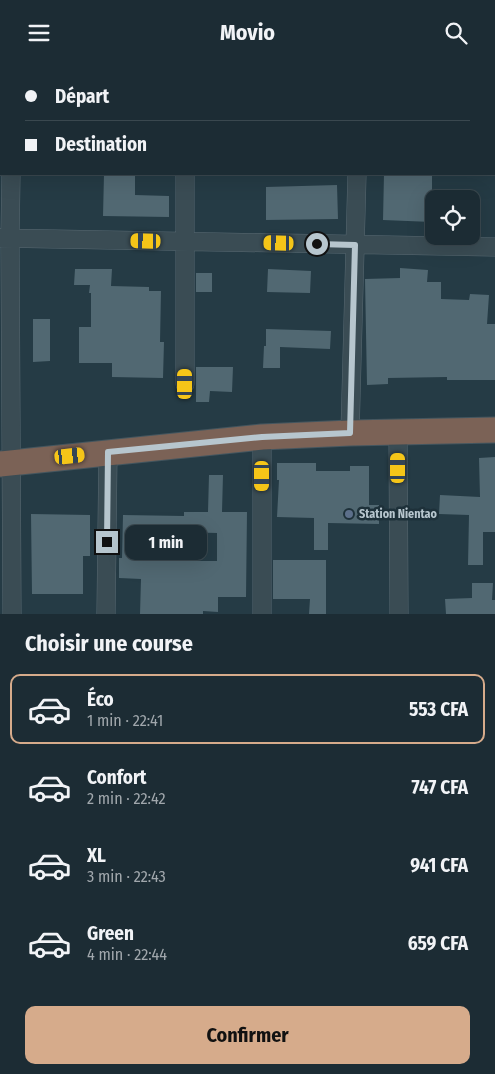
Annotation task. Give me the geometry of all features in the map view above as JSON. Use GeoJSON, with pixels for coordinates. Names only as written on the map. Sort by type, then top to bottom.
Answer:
{"type":"FeatureCollection","features":[{"type":"Feature","properties":{"kind":"highway"},"geometry":{"type":"LineString","coordinates":[[6,463],[262,437],[495,430]]}},
{"type":"Feature","properties":{"kind":"street"},"geometry":{"type":"LineString","coordinates":[[11,175],[5,238],[6,463],[12,614]]}},
{"type":"Feature","properties":{"kind":"street"},"geometry":{"type":"LineString","coordinates":[[185,175],[185,384]]}},
{"type":"Feature","properties":{"kind":"street"},"geometry":{"type":"LineString","coordinates":[[350,433],[357,175]]}},
{"type":"Feature","properties":{"kind":"street"},"geometry":{"type":"LineString","coordinates":[[5,238],[495,247]]}},
{"type":"Feature","properties":{"kind":"street"},"geometry":{"type":"LineString","coordinates":[[398,432],[399,614]]}},
{"type":"Feature","properties":{"kind":"street"},"geometry":{"type":"LineString","coordinates":[[262,437],[262,614]]}},
{"type":"Feature","properties":{"kind":"street"},"geometry":{"type":"LineString","coordinates":[[106,614],[108,452]]}},
{"type":"Feature","properties":{"kind":"building"},"geometry":{"type":"Polygon","coordinates":[[[104,175],[135,175],[135,195],[169,196],[169,217],[103,216],[104,175]]]}},
{"type":"Feature","properties":{"kind":"building"},"geometry":{"type":"Polygon","coordinates":[[[384,175],[432,175],[432,190],[425,190],[425,222],[383,220],[384,175]]]}},
{"type":"Feature","properties":{"kind":"building"},"geometry":{"type":"Polygon","coordinates":[[[337,185],[338,219],[266,220],[266,187],[337,185]]]}},
{"type":"Feature","properties":{"kind":"building"},"geometry":{"type":"Polygon","coordinates":[[[400,268],[428,270],[427,282],[441,282],[441,299],[469,300],[470,294],[489,295],[487,324],[495,324],[495,380],[447,380],[447,377],[388,378],[388,384],[367,385],[365,279],[400,278],[400,268]]]}},
{"type":"Feature","properties":{"kind":"building"},"geometry":{"type":"Polygon","coordinates":[[[75,269],[112,269],[111,286],[149,287],[149,291],[161,291],[160,342],[164,342],[163,378],[112,377],[112,363],[79,363],[79,327],[91,327],[91,293],[89,293],[90,285],[74,285],[75,269]]]}},
{"type":"Feature","properties":{"kind":"building"},"geometry":{"type":"Polygon","coordinates":[[[268,269],[311,271],[310,293],[267,292],[268,269]]]}},
{"type":"Feature","properties":{"kind":"building"},"geometry":{"type":"Polygon","coordinates":[[[196,273],[212,273],[212,292],[196,292],[196,273]]]}},
{"type":"Feature","properties":{"kind":"building"},"geometry":{"type":"Polygon","coordinates":[[[33,319],[50,319],[50,361],[33,362],[33,319]]]}},
{"type":"Feature","properties":{"kind":"building"},"geometry":{"type":"Polygon","coordinates":[[[266,329],[331,331],[330,349],[280,347],[280,368],[263,368],[266,329]]]}},
{"type":"Feature","properties":{"kind":"building"},"geometry":{"type":"Polygon","coordinates":[[[196,367],[233,367],[232,392],[210,391],[209,402],[196,402],[196,367]]]}},
{"type":"Feature","properties":{"kind":"building"},"geometry":{"type":"Polygon","coordinates":[[[495,457],[495,532],[483,532],[483,565],[468,565],[469,515],[439,514],[440,495],[480,497],[479,458],[495,457]]]}},
{"type":"Feature","properties":{"kind":"building"},"geometry":{"type":"Polygon","coordinates":[[[277,463],[316,463],[316,471],[350,471],[350,466],[369,466],[369,505],[379,505],[379,524],[328,523],[328,550],[314,550],[314,518],[277,517],[279,480],[277,480],[277,463]]]}},
{"type":"Feature","properties":{"kind":"building"},"geometry":{"type":"Polygon","coordinates":[[[209,475],[223,475],[222,512],[247,512],[246,597],[218,597],[218,612],[203,611],[203,614],[140,614],[141,579],[119,578],[119,558],[122,558],[123,515],[184,516],[184,512],[208,512],[209,475]],[[180,532],[180,561],[217,561],[217,533],[180,532]]]}},
{"type":"Feature","properties":{"kind":"building"},"geometry":{"type":"Polygon","coordinates":[[[31,514],[90,515],[90,556],[83,556],[83,594],[32,594],[31,514]]]}},
{"type":"Feature","properties":{"kind":"building"},"geometry":{"type":"Polygon","coordinates":[[[273,560],[326,560],[326,614],[309,614],[310,599],[273,599],[273,560]]]}},
{"type":"Feature","properties":{"kind":"building"},"geometry":{"type":"Polygon","coordinates":[[[472,583],[493,583],[492,600],[495,600],[495,614],[446,614],[445,599],[472,598],[472,583]]]}},
{"type":"Feature","properties":{"kind":"place","name":"Station Nientao"},"geometry":{"type":"Point","coordinates":[349,514]}},
{"type":"Feature","properties":{"kind":"route"},"geometry":{"type":"LineString","coordinates":[[107,542],[108,452],[262,437],[350,433],[355,245],[317,244]]}}]}
